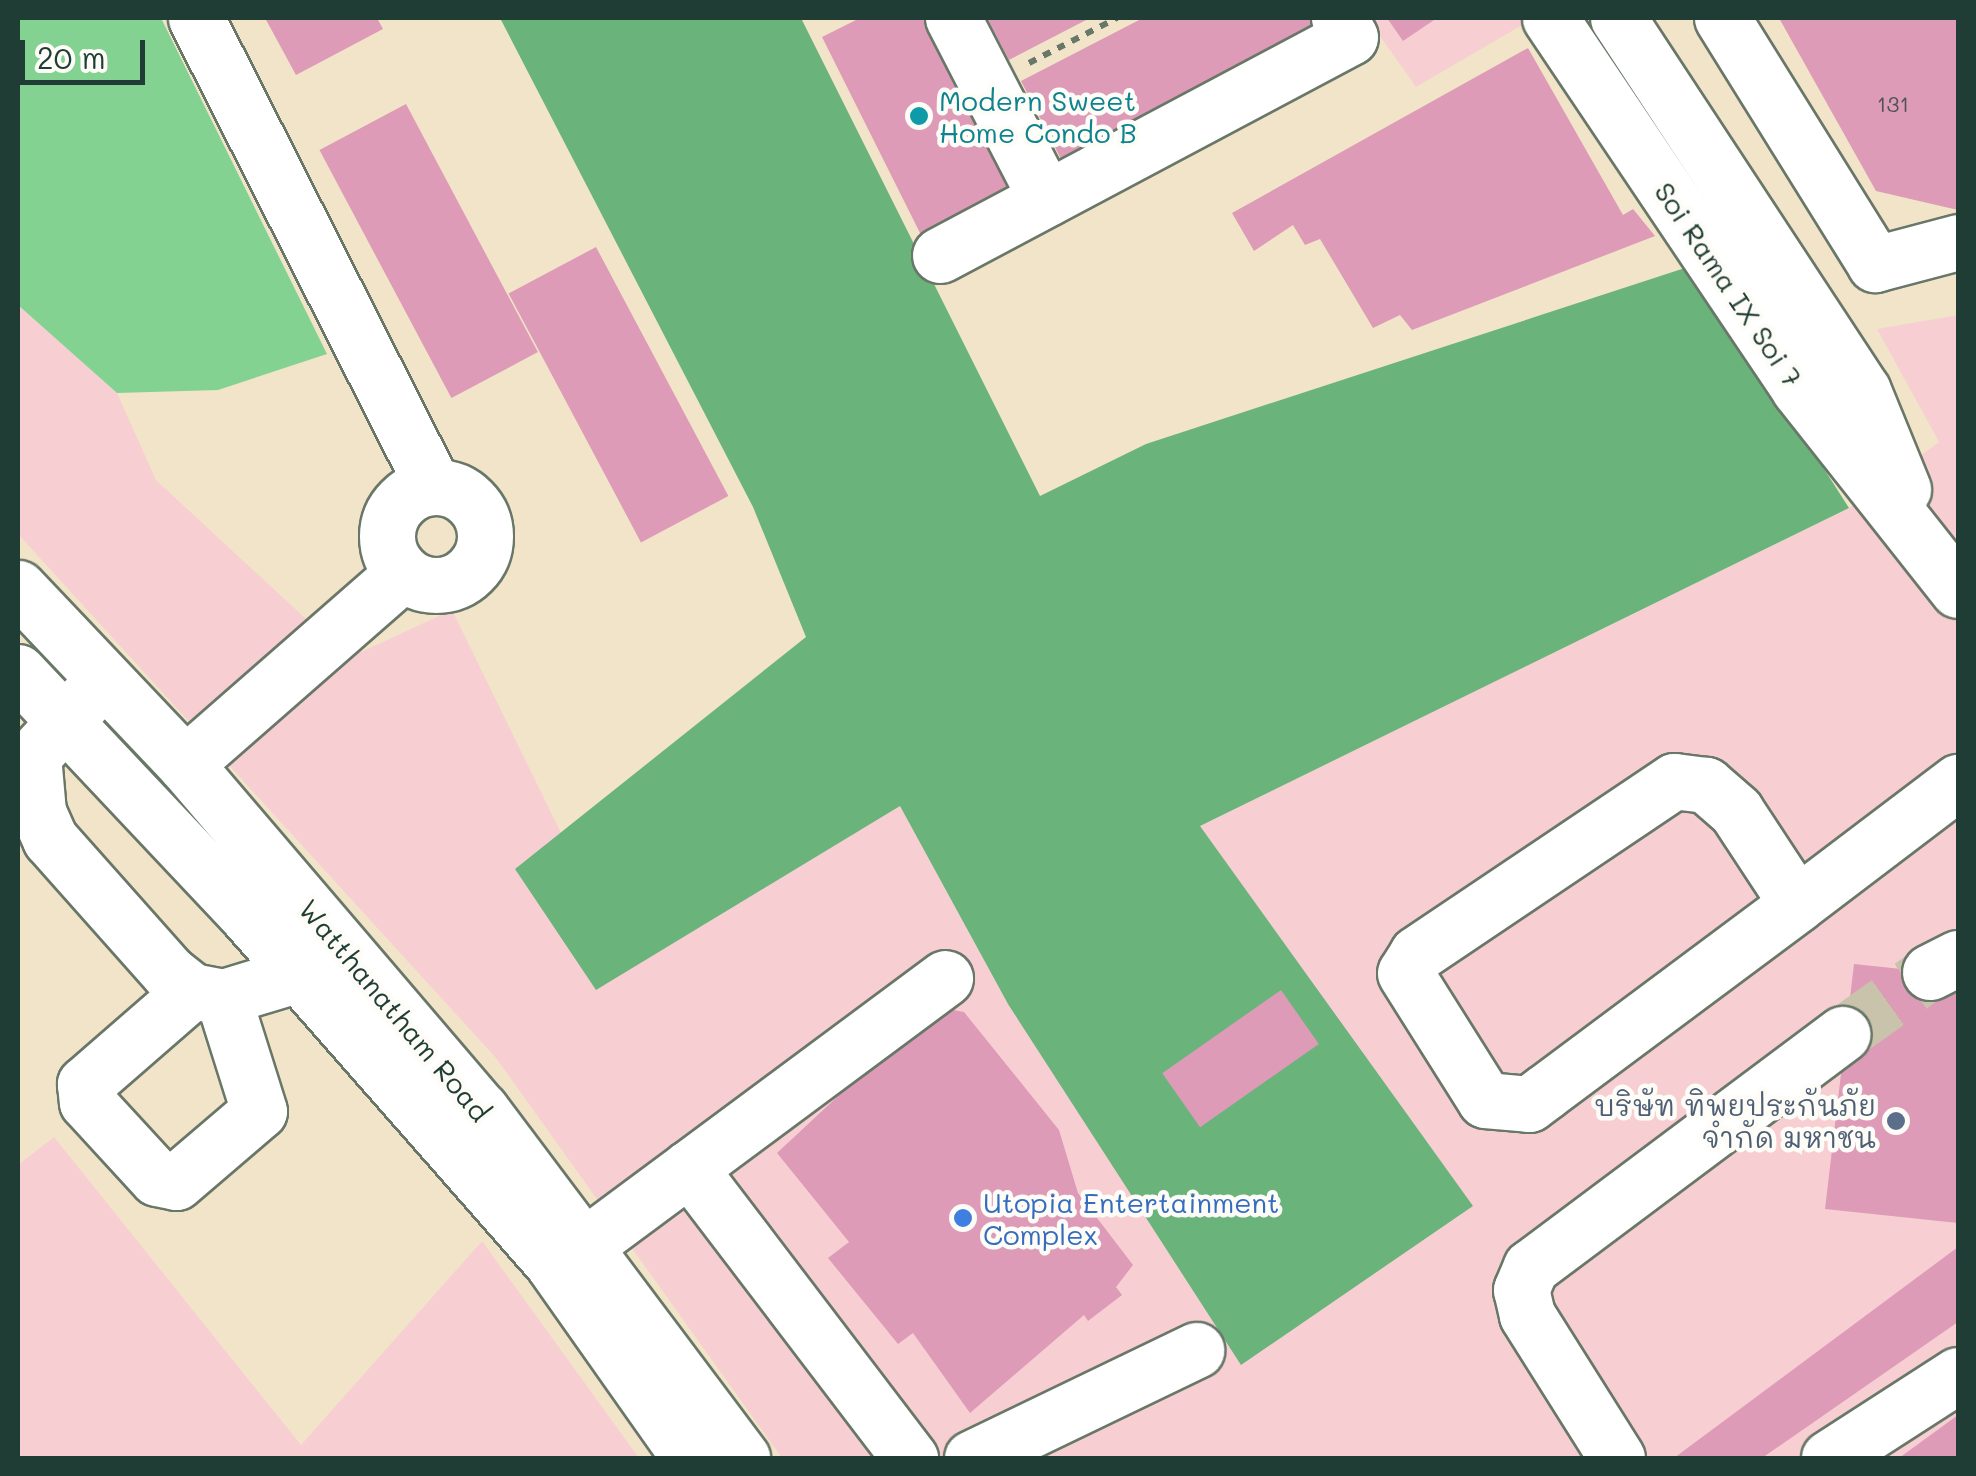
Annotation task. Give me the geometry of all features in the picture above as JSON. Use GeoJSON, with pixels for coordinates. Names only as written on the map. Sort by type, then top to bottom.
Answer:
{"type":"FeatureCollection","features":[{"type":"Feature","properties":{"kind":"street"},"geometry":{"type":"LineString","coordinates":[[196,18],[433,486],[476,506],[483,552],[449,583],[403,573]]}},
{"type":"Feature","properties":{"kind":"street"},"geometry":{"type":"LineString","coordinates":[[953,18],[1046,198]]}},
{"type":"Feature","properties":{"kind":"street"},"geometry":{"type":"LineString","coordinates":[[940,255],[1350,37],[1339,18]]}},
{"type":"Feature","properties":{"kind":"street","name":"Soi Rama IX Soi 7"},"geometry":{"type":"LineString","coordinates":[[1550,18],[1695,234],[1835,393]]}},
{"type":"Feature","properties":{"kind":"street","name":"Soi Rama IX Soi 7"},"geometry":{"type":"LineString","coordinates":[[1618,18],[1743,208],[1835,393],[1958,590]]}},
{"type":"Feature","properties":{"kind":"street"},"geometry":{"type":"LineString","coordinates":[[1722,18],[1875,264],[1958,242]]}},
{"type":"Feature","properties":{"kind":"street"},"geometry":{"type":"LineString","coordinates":[[1695,234],[1743,208]]}},
{"type":"Feature","properties":{"kind":"street"},"geometry":{"type":"LineString","coordinates":[[403,573],[387,528],[403,499],[433,486]]}},
{"type":"Feature","properties":{"kind":"street"},"geometry":{"type":"LineString","coordinates":[[185,764],[403,573]]}},
{"type":"Feature","properties":{"kind":"street","name":"Watthanatham Road"},"geometry":{"type":"LineString","coordinates":[[18,588],[185,764],[319,959],[553,1264],[690,1458]]}},
{"type":"Feature","properties":{"kind":"street","name":"Watthanatham Road"},"geometry":{"type":"LineString","coordinates":[[18,672],[63,721],[319,959],[587,1244],[742,1458]]}},
{"type":"Feature","properties":{"kind":"street"},"geometry":{"type":"LineString","coordinates":[[104,680],[34,756],[44,826],[208,994],[319,959]]}},
{"type":"Feature","properties":{"kind":"street"},"geometry":{"type":"LineString","coordinates":[[1797,904],[1736,811],[1706,784],[1674,781],[1418,954],[1404,973],[1485,1100],[1529,1104],[1797,904],[1958,782]]}},
{"type":"Feature","properties":{"kind":"street"},"geometry":{"type":"LineString","coordinates":[[587,1244],[945,978]]}},
{"type":"Feature","properties":{"kind":"street"},"geometry":{"type":"LineString","coordinates":[[1617,1458],[1528,1315],[1521,1290],[1531,1267],[1842,1034]]}},
{"type":"Feature","properties":{"kind":"street"},"geometry":{"type":"LineString","coordinates":[[689,1168],[910,1458]]}},
{"type":"Feature","properties":{"kind":"street"},"geometry":{"type":"LineString","coordinates":[[972,1458],[1196,1350]]}},
{"type":"Feature","properties":{"kind":"street"},"geometry":{"type":"LineString","coordinates":[[1829,1458],[1958,1375]]}},
{"type":"Feature","properties":{"kind":"path"},"geometry":{"type":"LineString","coordinates":[[988,84],[1117,18]]}},
{"type":"Feature","properties":{"kind":"shaded area"},"geometry":{"type":"Polygon","coordinates":[[[1367,18],[1534,18],[1416,87],[1367,18]]]}},
{"type":"Feature","properties":{"kind":"shaded area"},"geometry":{"type":"Polygon","coordinates":[[[18,305],[117,393],[156,480],[348,658],[452,610],[561,833],[516,868],[596,989],[900,805],[1008,1004],[1472,1206],[1199,826],[1849,508],[1939,442],[1877,329],[1958,315],[1958,1458],[782,1458],[496,1058],[18,534],[18,305]]]}},
{"type":"Feature","properties":{"kind":"shaded area"},"geometry":{"type":"Polygon","coordinates":[[[54,1137],[301,1445],[482,1241],[639,1458],[18,1458],[18,1165],[54,1137]]]}},
{"type":"Feature","properties":{"kind":"green space"},"geometry":{"type":"Polygon","coordinates":[[[18,18],[161,18],[327,354],[218,390],[117,393],[18,305],[18,18]]]}},
{"type":"Feature","properties":{"kind":"green space"},"geometry":{"type":"Polygon","coordinates":[[[500,18],[801,18],[1040,496],[1146,444],[1694,265],[1849,508],[1200,826],[1473,1206],[1241,1365],[1008,1004],[900,806],[596,990],[515,869],[806,637],[753,507],[500,18]]]}},
{"type":"Feature","properties":{"kind":"building"},"geometry":{"type":"Polygon","coordinates":[[[265,18],[377,18],[383,29],[296,75],[265,18]]]}},
{"type":"Feature","properties":{"kind":"building","name":"Modern Sweet Home Condo B"},"geometry":{"type":"Polygon","coordinates":[[[860,18],[926,18],[1015,195],[924,241],[822,37],[860,18]]]}},
{"type":"Feature","properties":{"kind":"building"},"geometry":{"type":"Polygon","coordinates":[[[987,18],[1090,18],[1009,60],[987,18]]]}},
{"type":"Feature","properties":{"kind":"building"},"geometry":{"type":"Polygon","coordinates":[[[1143,18],[1329,21],[1061,159],[1021,81],[1143,18]]]}},
{"type":"Feature","properties":{"kind":"building"},"geometry":{"type":"Polygon","coordinates":[[[1387,18],[1437,18],[1403,41],[1387,18]]]}},
{"type":"Feature","properties":{"kind":"building"},"geometry":{"type":"Polygon","coordinates":[[[1779,18],[1958,18],[1958,210],[1876,191],[1779,18]]]}},
{"type":"Feature","properties":{"kind":"building"},"geometry":{"type":"Polygon","coordinates":[[[1528,48],[1623,215],[1633,209],[1655,236],[1412,330],[1400,315],[1373,328],[1320,239],[1305,245],[1293,225],[1254,251],[1232,213],[1528,48]]]}},
{"type":"Feature","properties":{"kind":"building"},"geometry":{"type":"Polygon","coordinates":[[[406,104],[538,352],[451,398],[319,150],[406,104]]]}},
{"type":"Feature","properties":{"kind":"building"},"geometry":{"type":"Polygon","coordinates":[[[596,247],[728,496],[641,542],[509,293],[596,247]]]}},
{"type":"Feature","properties":{"kind":"building","name":"บริษัท ทิพยประกันภัย จำกัด มหาชน"},"geometry":{"type":"Polygon","coordinates":[[[1854,964],[1958,975],[1958,1223],[1825,1209],[1854,964]]]}},
{"type":"Feature","properties":{"kind":"building"},"geometry":{"type":"Polygon","coordinates":[[[1281,990],[1319,1044],[1200,1127],[1162,1073],[1281,990]]]}},
{"type":"Feature","properties":{"kind":"building","name":"Utopia Entertainment Complex"},"geometry":{"type":"Polygon","coordinates":[[[948,1009],[964,1012],[1059,1130],[1078,1193],[1133,1265],[1116,1287],[1122,1295],[1088,1321],[1084,1315],[970,1413],[913,1333],[898,1344],[828,1258],[849,1242],[777,1153],[882,1055],[948,1009]]]}},
{"type":"Feature","properties":{"kind":"building"},"geometry":{"type":"Polygon","coordinates":[[[1958,1247],[1958,1322],[1762,1458],[1674,1458],[1958,1247]]]}},
{"type":"Feature","properties":{"kind":"building"},"geometry":{"type":"Polygon","coordinates":[[[1958,1415],[1958,1458],[1899,1458],[1958,1415]]]}},
{"type":"Feature","properties":{"kind":"tunnel"},"geometry":{"type":"LineString","coordinates":[[1843,1034],[1930,972]]}},
{"type":"Feature","properties":{"kind":"place","name":"Modern Sweet Home Condo B"},"geometry":{"type":"Point","coordinates":[919,116]}},
{"type":"Feature","properties":{"kind":"place","name":"บริษัท ทิพยประกันภัย จำกัด มหาชน"},"geometry":{"type":"Point","coordinates":[1896,1121]}},
{"type":"Feature","properties":{"kind":"place","name":"Utopia Entertainment Complex"},"geometry":{"type":"Point","coordinates":[963,1218]}}]}
